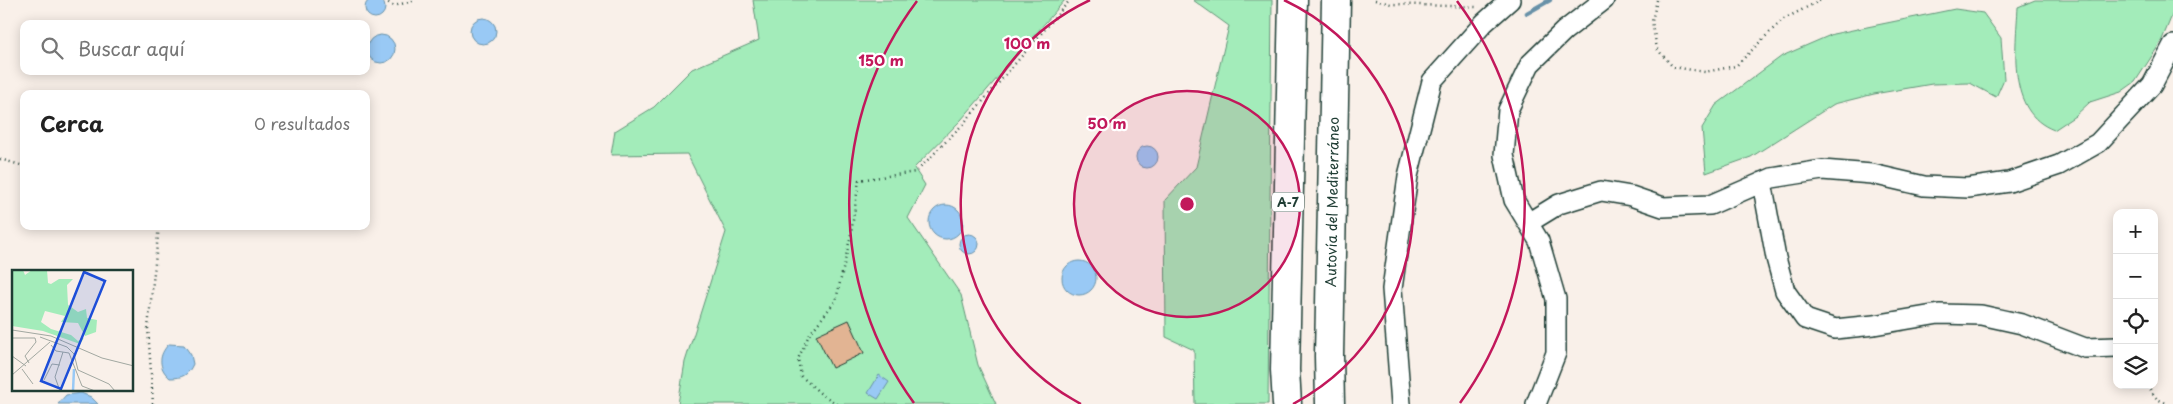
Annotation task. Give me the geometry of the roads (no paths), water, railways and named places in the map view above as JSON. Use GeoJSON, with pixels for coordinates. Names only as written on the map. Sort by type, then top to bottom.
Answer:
{"type":"FeatureCollection","features":[{"type":"Feature","properties":{"kind":"highway","name":"A-7"},"geometry":{"type":"LineString","coordinates":[[1287,404],[1285,370],[1293,0]]}},
{"type":"Feature","properties":{"kind":"highway","name":"Autovía del Mediterráneo"},"geometry":{"type":"LineString","coordinates":[[1330,404],[1329,356],[1336,0]]}},
{"type":"Feature","properties":{"kind":"street"},"geometry":{"type":"LineString","coordinates":[[1536,404],[1556,353],[1556,300],[1539,241],[1514,200],[1504,155],[1508,110],[1530,64],[1564,31],[1604,0]]}},
{"type":"Feature","properties":{"kind":"street"},"geometry":{"type":"LineString","coordinates":[[1401,404],[1392,289],[1408,176],[1432,80],[1484,22],[1506,4]]}},
{"type":"Feature","properties":{"kind":"street"},"geometry":{"type":"LineString","coordinates":[[1528,224],[1559,204],[1600,191],[1631,196],[1663,207],[1710,204],[1762,182],[1822,170],[1872,174],[1924,186],[1968,188],[2009,182],[2059,165],[2098,143],[2152,85],[2173,44]]}},
{"type":"Feature","properties":{"kind":"street"},"geometry":{"type":"LineString","coordinates":[[1762,182],[1776,258],[1785,291],[1805,319],[1836,329],[1874,325],[1939,314],[1981,315],[2022,324],[2085,348],[2113,347]]}},
{"type":"Feature","properties":{"kind":"water"},"geometry":{"type":"Polygon","coordinates":[[[371,-1],[379,-1],[384,4],[384,12],[379,17],[371,17],[366,12],[366,4],[371,-1]]]}},
{"type":"Feature","properties":{"kind":"water"},"geometry":{"type":"Polygon","coordinates":[[[483,18],[492,22],[496,31],[492,40],[483,44],[474,40],[470,31],[474,22],[483,18]]]}},
{"type":"Feature","properties":{"kind":"water"},"geometry":{"type":"Polygon","coordinates":[[[381,35],[386,36],[394,44],[394,54],[391,59],[381,63],[371,59],[371,39],[381,35]]]}},
{"type":"Feature","properties":{"kind":"water"},"geometry":{"type":"Polygon","coordinates":[[[1147,146],[1157,153],[1158,157],[1151,167],[1147,168],[1137,161],[1136,157],[1143,147],[1147,146]]]}},
{"type":"Feature","properties":{"kind":"water"},"geometry":{"type":"Polygon","coordinates":[[[946,205],[953,206],[958,210],[962,215],[962,229],[958,234],[953,238],[946,239],[939,238],[934,234],[930,229],[929,222],[930,215],[934,210],[939,206],[946,205]]]}},
{"type":"Feature","properties":{"kind":"water"},"geometry":{"type":"Polygon","coordinates":[[[965,234],[973,234],[979,240],[979,248],[973,254],[965,254],[959,248],[959,240],[965,234]]]}},
{"type":"Feature","properties":{"kind":"water"},"geometry":{"type":"Polygon","coordinates":[[[1079,261],[1086,262],[1091,266],[1095,271],[1095,285],[1091,290],[1086,294],[1079,295],[1072,294],[1067,290],[1063,285],[1062,278],[1063,271],[1067,266],[1072,262],[1079,261]]]}},
{"type":"Feature","properties":{"kind":"water"},"geometry":{"type":"Polygon","coordinates":[[[169,344],[184,345],[191,355],[193,364],[189,371],[182,376],[170,378],[163,370],[161,357],[169,344]]]}},
{"type":"Feature","properties":{"kind":"water"},"geometry":{"type":"Polygon","coordinates":[[[879,375],[889,382],[878,399],[868,393],[879,375]]]}},
{"type":"Feature","properties":{"kind":"water"},"geometry":{"type":"Polygon","coordinates":[[[81,393],[91,397],[98,404],[58,404],[66,395],[81,393]]]}},
{"type":"Feature","properties":{"kind":"waterway"},"geometry":{"type":"LineString","coordinates":[[1527,13],[1550,0]]}}]}
